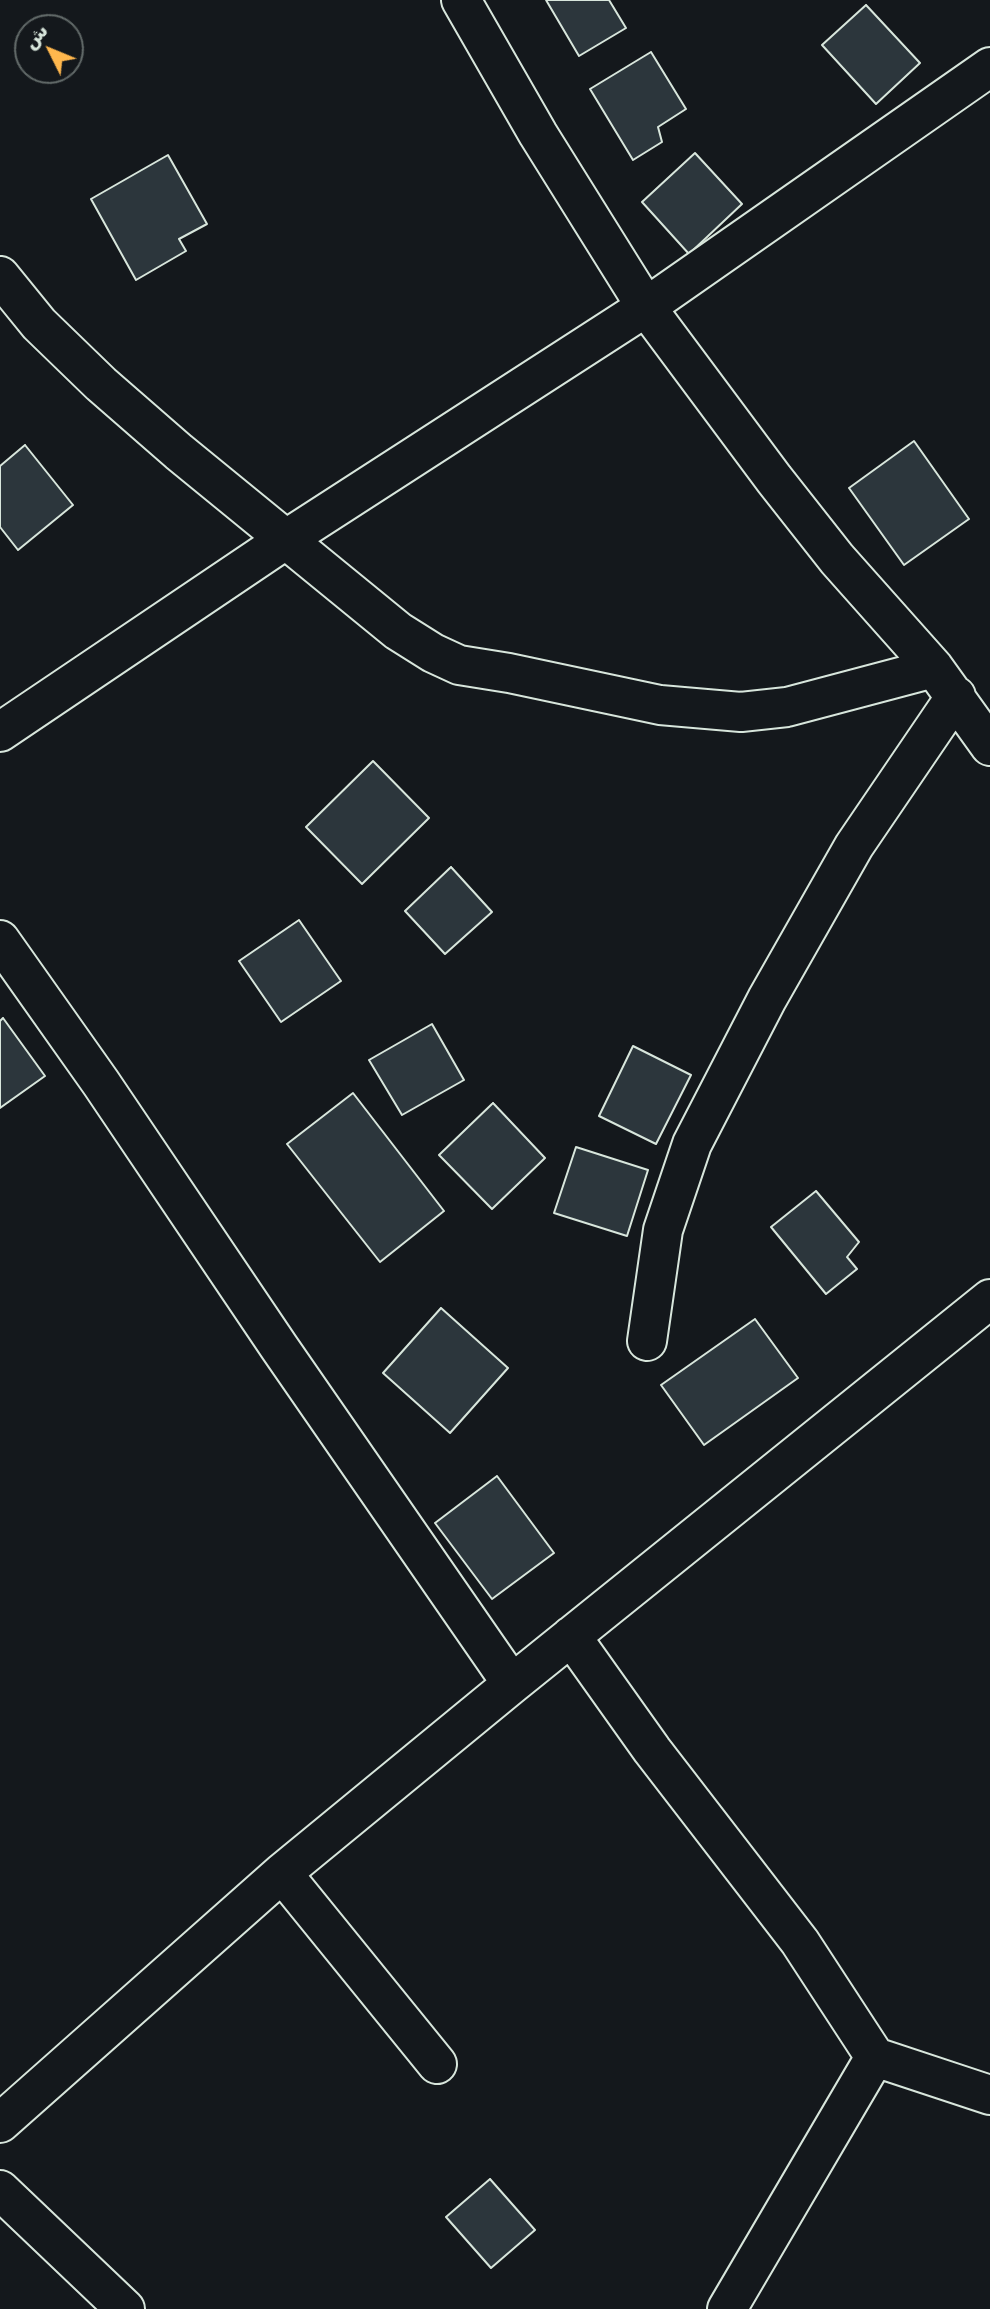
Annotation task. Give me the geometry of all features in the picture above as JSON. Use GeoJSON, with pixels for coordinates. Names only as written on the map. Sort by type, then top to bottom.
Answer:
{"type":"FeatureCollection","features":[{"type":"Feature","properties":{"kind":"street"},"geometry":{"type":"LineString","coordinates":[[461,0],[538,134],[646,307],[837,559],[945,682],[990,746]]}},
{"type":"Feature","properties":{"kind":"street"},"geometry":{"type":"LineString","coordinates":[[0,732],[285,540],[646,307],[990,67]]}},
{"type":"Feature","properties":{"kind":"street"},"geometry":{"type":"LineString","coordinates":[[0,276],[39,324],[101,384],[285,540],[398,631],[433,653],[459,665],[660,705],[741,712],[945,682]]}},
{"type":"Feature","properties":{"kind":"street"},"geometry":{"type":"LineString","coordinates":[[647,1341],[663,1230],[692,1144],[767,999],[945,682]]}},
{"type":"Feature","properties":{"kind":"street"},"geometry":{"type":"LineString","coordinates":[[0,940],[101,1083],[512,1684]]}},
{"type":"Feature","properties":{"kind":"street"},"geometry":{"type":"LineString","coordinates":[[0,2123],[282,1873],[990,1299]]}},
{"type":"Feature","properties":{"kind":"street"},"geometry":{"type":"LineString","coordinates":[[571,1636],[652,1750],[800,1942],[875,2057],[990,2095]]}},
{"type":"Feature","properties":{"kind":"street"},"geometry":{"type":"LineString","coordinates":[[282,1873],[437,2064]]}},
{"type":"Feature","properties":{"kind":"street"},"geometry":{"type":"LineString","coordinates":[[727,2309],[875,2057]]}},
{"type":"Feature","properties":{"kind":"street"},"geometry":{"type":"LineString","coordinates":[[0,2190],[53,2244],[125,2309]]}},
{"type":"Feature","properties":{"kind":"building"},"geometry":{"type":"Polygon","coordinates":[[[546,0],[609,0],[626,28],[579,56],[546,0]]]}},
{"type":"Feature","properties":{"kind":"building"},"geometry":{"type":"Polygon","coordinates":[[[866,5],[920,63],[876,104],[822,45],[866,5]]]}},
{"type":"Feature","properties":{"kind":"building"},"geometry":{"type":"Polygon","coordinates":[[[651,52],[686,109],[658,127],[662,142],[633,160],[590,89],[651,52]]]}},
{"type":"Feature","properties":{"kind":"building"},"geometry":{"type":"Polygon","coordinates":[[[695,153],[742,204],[689,254],[642,202],[695,153]]]}},
{"type":"Feature","properties":{"kind":"building"},"geometry":{"type":"Polygon","coordinates":[[[168,155],[207,224],[179,239],[186,251],[136,280],[91,199],[168,155]]]}},
{"type":"Feature","properties":{"kind":"building"},"geometry":{"type":"Polygon","coordinates":[[[914,441],[969,519],[904,565],[849,488],[914,441]]]}},
{"type":"Feature","properties":{"kind":"building"},"geometry":{"type":"Polygon","coordinates":[[[25,445],[73,505],[18,550],[0,527],[0,466],[25,445]]]}},
{"type":"Feature","properties":{"kind":"building"},"geometry":{"type":"Polygon","coordinates":[[[373,761],[429,818],[362,884],[306,827],[373,761]]]}},
{"type":"Feature","properties":{"kind":"building"},"geometry":{"type":"Polygon","coordinates":[[[451,867],[492,912],[445,954],[405,911],[451,867]]]}},
{"type":"Feature","properties":{"kind":"building"},"geometry":{"type":"Polygon","coordinates":[[[299,920],[341,981],[281,1022],[239,961],[299,920]]]}},
{"type":"Feature","properties":{"kind":"building"},"geometry":{"type":"Polygon","coordinates":[[[3,1018],[45,1076],[0,1108],[0,1021],[3,1018]]]}},
{"type":"Feature","properties":{"kind":"building"},"geometry":{"type":"Polygon","coordinates":[[[432,1024],[464,1080],[402,1115],[369,1060],[432,1024]]]}},
{"type":"Feature","properties":{"kind":"building"},"geometry":{"type":"Polygon","coordinates":[[[633,1046],[691,1075],[656,1144],[599,1116],[633,1046]]]}},
{"type":"Feature","properties":{"kind":"building"},"geometry":{"type":"Polygon","coordinates":[[[353,1093],[444,1211],[380,1262],[287,1144],[353,1093]]]}},
{"type":"Feature","properties":{"kind":"building"},"geometry":{"type":"Polygon","coordinates":[[[493,1103],[545,1158],[492,1209],[439,1155],[493,1103]]]}},
{"type":"Feature","properties":{"kind":"building"},"geometry":{"type":"Polygon","coordinates":[[[576,1147],[648,1170],[627,1236],[554,1213],[576,1147]]]}},
{"type":"Feature","properties":{"kind":"building"},"geometry":{"type":"Polygon","coordinates":[[[816,1191],[859,1242],[847,1257],[857,1269],[826,1294],[771,1227],[816,1191]]]}},
{"type":"Feature","properties":{"kind":"building"},"geometry":{"type":"Polygon","coordinates":[[[441,1308],[508,1368],[450,1433],[383,1373],[441,1308]]]}},
{"type":"Feature","properties":{"kind":"building"},"geometry":{"type":"Polygon","coordinates":[[[755,1319],[798,1378],[704,1445],[661,1385],[755,1319]]]}},
{"type":"Feature","properties":{"kind":"building"},"geometry":{"type":"Polygon","coordinates":[[[497,1476],[554,1553],[492,1599],[435,1523],[497,1476]]]}},
{"type":"Feature","properties":{"kind":"building"},"geometry":{"type":"Polygon","coordinates":[[[490,2179],[535,2230],[491,2268],[446,2217],[490,2179]]]}}]}
